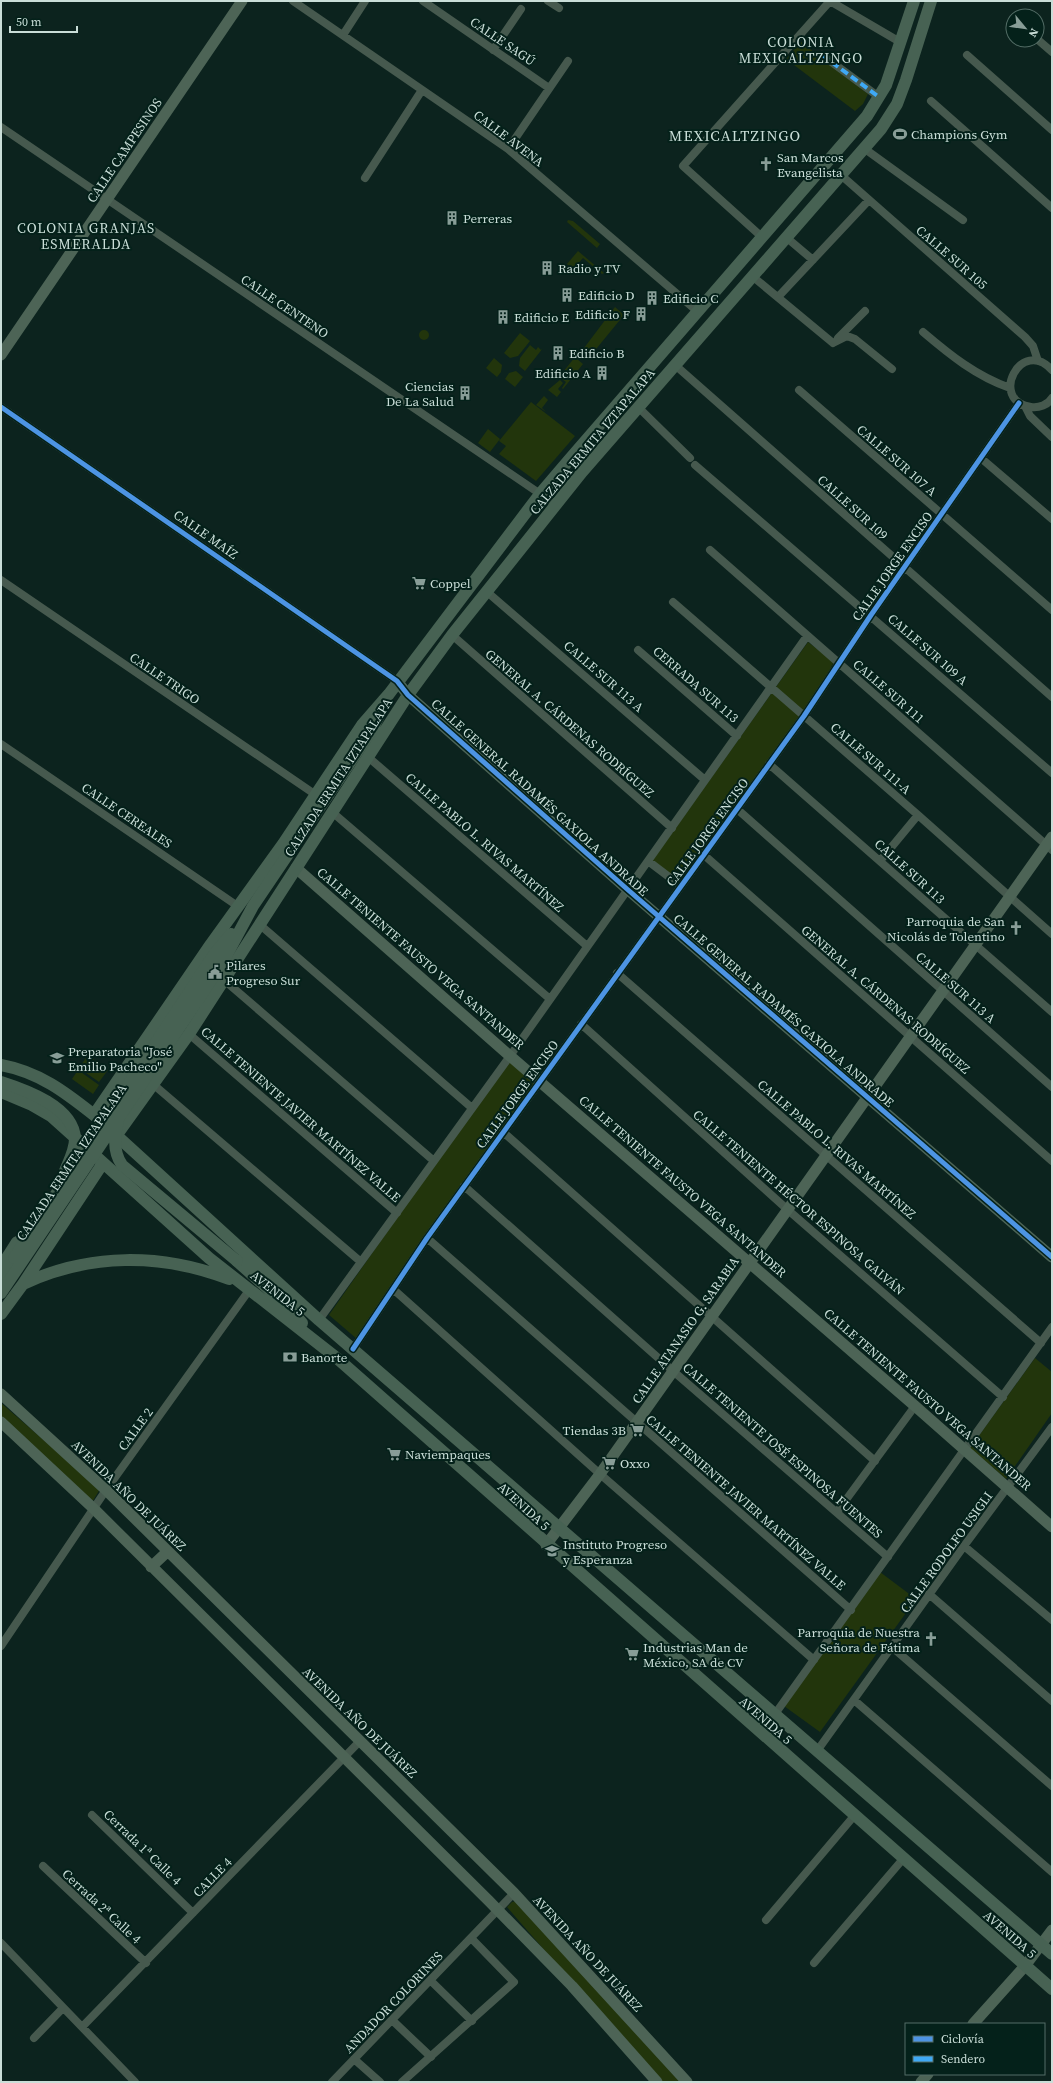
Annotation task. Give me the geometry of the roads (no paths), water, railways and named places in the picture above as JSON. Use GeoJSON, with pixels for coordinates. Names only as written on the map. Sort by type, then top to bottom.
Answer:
{"type":"FeatureCollection","features":[{"type":"Feature","properties":{"kind":"main road","name":"CALZADA ERMITA IZTAPALAPA"},"geometry":{"type":"LineString","coordinates":[[1,1292],[222,964],[253,906],[372,730],[389,694],[397,681],[540,494],[867,116],[886,85],[914,1]]}},
{"type":"Feature","properties":{"kind":"main road","name":"CALZADA ERMITA IZTAPALAPA"},"geometry":{"type":"LineString","coordinates":[[116,1136],[154,1085],[189,1034],[408,695],[452,635],[529,536],[582,472],[752,276],[865,149],[896,104],[906,80],[931,1]]}},
{"type":"Feature","properties":{"kind":"main road"},"geometry":{"type":"LineString","coordinates":[[569,460],[582,472]]}},
{"type":"Feature","properties":{"kind":"main road"},"geometry":{"type":"LineString","coordinates":[[516,526],[529,536]]}},
{"type":"Feature","properties":{"kind":"main road","name":"CALZADA ERMITA IZTAPALAPA"},"geometry":{"type":"LineString","coordinates":[[94,1115],[211,944],[239,907],[316,796],[362,725],[389,694]]}},
{"type":"Feature","properties":{"kind":"main road","name":"CALZADA ERMITA IZTAPALAPA"},"geometry":{"type":"LineString","coordinates":[[6,1265],[59,1189],[215,953],[231,934],[272,905]]}},
{"type":"Feature","properties":{"kind":"main road","name":"AVENIDA 5"},"geometry":{"type":"LineString","coordinates":[[1,1065],[23,1071],[49,1083],[62,1090],[94,1115],[353,1349],[1052,1954]]}},
{"type":"Feature","properties":{"kind":"main road"},"geometry":{"type":"LineString","coordinates":[[118,1081],[124,1095],[132,1099],[146,1096]]}},
{"type":"Feature","properties":{"kind":"main road"},"geometry":{"type":"LineString","coordinates":[[1,1082],[44,1100],[60,1112],[71,1123],[74,1134],[74,1145],[59,1189]]}},
{"type":"Feature","properties":{"kind":"main road","name":"AVENIDA 5"},"geometry":{"type":"LineString","coordinates":[[1,1092],[32,1105],[51,1116],[209,1258],[312,1338],[1052,1989]]}},
{"type":"Feature","properties":{"kind":"main road"},"geometry":{"type":"LineString","coordinates":[[124,1108],[118,1123],[115,1139],[117,1155],[122,1165],[237,1261],[292,1311],[312,1338]]}},
{"type":"Feature","properties":{"kind":"main road","name":"CALZADA ERMITA IZTAPALAPA"},"geometry":{"type":"LineString","coordinates":[[1,1281],[6,1265],[82,1145]]}},
{"type":"Feature","properties":{"kind":"main road","name":"CALZADA ERMITA IZTAPALAPA"},"geometry":{"type":"LineString","coordinates":[[1,1314],[23,1284],[103,1163]]}},
{"type":"Feature","properties":{"kind":"main road"},"geometry":{"type":"LineString","coordinates":[[45,1203],[54,1200],[60,1202],[66,1207],[68,1216]]}},
{"type":"Feature","properties":{"kind":"main road"},"geometry":{"type":"LineString","coordinates":[[23,1284],[54,1271],[88,1263],[141,1259],[196,1268],[249,1288]]}},
{"type":"Feature","properties":{"kind":"street","name":"CALLE CAMPESINOS"},"geometry":{"type":"LineString","coordinates":[[1,355],[242,1]]}},
{"type":"Feature","properties":{"kind":"street","name":"CALLE AVENA"},"geometry":{"type":"LineString","coordinates":[[293,1],[508,149],[697,311]]}},
{"type":"Feature","properties":{"kind":"street"},"geometry":{"type":"LineString","coordinates":[[343,36],[365,1]]}},
{"type":"Feature","properties":{"kind":"street","name":"CALLE SAGÚ"},"geometry":{"type":"LineString","coordinates":[[423,1],[550,88]]}},
{"type":"Feature","properties":{"kind":"street"},"geometry":{"type":"LineString","coordinates":[[548,1],[559,8]]}},
{"type":"Feature","properties":{"kind":"street"},"geometry":{"type":"LineString","coordinates":[[762,237],[682,166],[830,1],[900,42]]}},
{"type":"Feature","properties":{"kind":"street"},"geometry":{"type":"LineString","coordinates":[[493,50],[521,9]]}},
{"type":"Feature","properties":{"kind":"street"},"geometry":{"type":"LineString","coordinates":[[822,55],[879,97]]}},
{"type":"Feature","properties":{"kind":"street"},"geometry":{"type":"LineString","coordinates":[[967,56],[1052,130]]}},
{"type":"Feature","properties":{"kind":"street"},"geometry":{"type":"LineString","coordinates":[[508,149],[568,61]]}},
{"type":"Feature","properties":{"kind":"street"},"geometry":{"type":"LineString","coordinates":[[365,178],[422,90]]}},
{"type":"Feature","properties":{"kind":"street"},"geometry":{"type":"LineString","coordinates":[[931,101],[1052,208]]}},
{"type":"Feature","properties":{"kind":"street","name":"CALLE CENTENO"},"geometry":{"type":"LineString","coordinates":[[1,127],[555,504]]}},
{"type":"Feature","properties":{"kind":"street"},"geometry":{"type":"LineString","coordinates":[[865,149],[963,220]]}},
{"type":"Feature","properties":{"kind":"street","name":"CALLE SUR 105"},"geometry":{"type":"LineString","coordinates":[[842,176],[1025,337],[1033,346],[1038,361]]}},
{"type":"Feature","properties":{"kind":"street"},"geometry":{"type":"LineString","coordinates":[[778,297],[869,200]]}},
{"type":"Feature","properties":{"kind":"street"},"geometry":{"type":"LineString","coordinates":[[787,238],[813,260]]}},
{"type":"Feature","properties":{"kind":"street"},"geometry":{"type":"LineString","coordinates":[[752,276],[833,343]]}},
{"type":"Feature","properties":{"kind":"street"},"geometry":{"type":"LineString","coordinates":[[833,343],[865,311]]}},
{"type":"Feature","properties":{"kind":"street"},"geometry":{"type":"LineString","coordinates":[[923,332],[974,371],[1010,388]]}},
{"type":"Feature","properties":{"kind":"street"},"geometry":{"type":"LineString","coordinates":[[833,343],[846,336],[855,339],[892,369]]}},
{"type":"Feature","properties":{"kind":"street"},"geometry":{"type":"LineString","coordinates":[[1050,365],[1038,361],[1029,361],[1017,367],[1010,379],[1010,388],[1013,397],[1052,437]]}},
{"type":"Feature","properties":{"kind":"street","name":"CALLE SUR 109"},"geometry":{"type":"LineString","coordinates":[[675,365],[904,569],[1052,697]]}},
{"type":"Feature","properties":{"kind":"street","name":"CALLE SUR 107 A"},"geometry":{"type":"LineString","coordinates":[[799,390],[1052,610]]}},
{"type":"Feature","properties":{"kind":"street"},"geometry":{"type":"LineString","coordinates":[[1022,405],[1034,408],[1043,406],[1052,398]]}},
{"type":"Feature","properties":{"kind":"street","name":"CALLE JORGE ENCISO"},"geometry":{"type":"LineString","coordinates":[[353,1349],[427,1238],[804,716],[871,615],[1022,405]]}},
{"type":"Feature","properties":{"kind":"street","name":"CALLE MAÍZ"},"geometry":{"type":"LineString","coordinates":[[1,407],[397,681]]}},
{"type":"Feature","properties":{"kind":"street"},"geometry":{"type":"LineString","coordinates":[[638,407],[690,458]]}},
{"type":"Feature","properties":{"kind":"street"},"geometry":{"type":"LineString","coordinates":[[982,459],[1052,519]]}},
{"type":"Feature","properties":{"kind":"street","name":"CALLE SUR 109 A"},"geometry":{"type":"LineString","coordinates":[[695,465],[871,615],[1052,773]]}},
{"type":"Feature","properties":{"kind":"street","name":"CALLE SUR 111"},"geometry":{"type":"LineString","coordinates":[[710,550],[1050,844]]}},
{"type":"Feature","properties":{"kind":"street","name":"CALLE TRIGO"},"geometry":{"type":"LineString","coordinates":[[1,580],[316,796]]}},
{"type":"Feature","properties":{"kind":"street","name":"CALLE SUR 113 A"},"geometry":{"type":"LineString","coordinates":[[486,591],[705,780]]}},
{"type":"Feature","properties":{"kind":"street","name":"CALLE SUR 111-A"},"geometry":{"type":"LineString","coordinates":[[673,602],[918,815],[1009,898],[1052,934]]}},
{"type":"Feature","properties":{"kind":"street","name":"GENERAL A. CÁRDENAS RODRÍGUEZ"},"geometry":{"type":"LineString","coordinates":[[452,635],[672,828]]}},
{"type":"Feature","properties":{"kind":"street"},"geometry":{"type":"LineString","coordinates":[[320,1320],[510,1056],[627,889],[808,636]]}},
{"type":"Feature","properties":{"kind":"street","name":"CERRADA SUR 113"},"geometry":{"type":"LineString","coordinates":[[638,650],[737,736]]}},
{"type":"Feature","properties":{"kind":"street","name":"CALLE GENERAL RADAMÉS GAXIOLA ANDRADE"},"geometry":{"type":"LineString","coordinates":[[397,681],[408,695],[627,889],[1052,1257]]}},
{"type":"Feature","properties":{"kind":"street","name":"CALLE CEREALES"},"geometry":{"type":"LineString","coordinates":[[1,744],[239,907]]}},
{"type":"Feature","properties":{"kind":"street","name":"CALLE PABLO L. RIVAS MARTÍNEZ"},"geometry":{"type":"LineString","coordinates":[[368,757],[587,946]]}},
{"type":"Feature","properties":{"kind":"street","name":"CALLE SUR 113"},"geometry":{"type":"LineString","coordinates":[[769,764],[1052,1012]]}},
{"type":"Feature","properties":{"kind":"street","name":"CALLE SUR 113 A"},"geometry":{"type":"LineString","coordinates":[[737,809],[942,992],[1052,1087]]}},
{"type":"Feature","properties":{"kind":"street"},"geometry":{"type":"LineString","coordinates":[[332,812],[550,998]]}},
{"type":"Feature","properties":{"kind":"street"},"geometry":{"type":"LineString","coordinates":[[880,861],[918,815]]}},
{"type":"Feature","properties":{"kind":"street","name":"CALLE ATANASIO G. SARABIA"},"geometry":{"type":"LineString","coordinates":[[546,1544],[600,1474],[910,1036],[1009,898],[1050,844]]}},
{"type":"Feature","properties":{"kind":"street","name":"GENERAL A. CÁRDENAS RODRÍGUEZ"},"geometry":{"type":"LineString","coordinates":[[704,855],[1052,1161]]}},
{"type":"Feature","properties":{"kind":"street","name":"CALLE JORGE ENCISO"},"geometry":{"type":"LineString","coordinates":[[648,861],[681,886]]}},
{"type":"Feature","properties":{"kind":"street","name":"CALLE TENIENTE FAUSTO VEGA SANTANDER"},"geometry":{"type":"LineString","coordinates":[[296,868],[1052,1527]]}},
{"type":"Feature","properties":{"kind":"street"},"geometry":{"type":"LineString","coordinates":[[259,924],[472,1108]]}},
{"type":"Feature","properties":{"kind":"street","name":"CALLE PABLO L. RIVAS MARTÍNEZ"},"geometry":{"type":"LineString","coordinates":[[617,973],[1041,1343]]}},
{"type":"Feature","properties":{"kind":"street"},"geometry":{"type":"LineString","coordinates":[[224,980],[434,1161]]}},
{"type":"Feature","properties":{"kind":"street","name":"CALLE TENIENTE HÉCTOR ESPINOSA GALVÁN"},"geometry":{"type":"LineString","coordinates":[[581,1024],[788,1210],[1003,1397]]}},
{"type":"Feature","properties":{"kind":"street","name":"CALLE TENIENTE JAVIER MARTÍNEZ VALLE"},"geometry":{"type":"LineString","coordinates":[[189,1034],[397,1213]]}},
{"type":"Feature","properties":{"kind":"street"},"geometry":{"type":"LineString","coordinates":[[154,1085],[361,1262]]}},
{"type":"Feature","properties":{"kind":"street"},"geometry":{"type":"LineString","coordinates":[[503,1132],[875,1461]]}},
{"type":"Feature","properties":{"kind":"street","name":"CALLE TENIENTE JOSÉ ESPINOSA FUENTES"},"geometry":{"type":"LineString","coordinates":[[464,1186],[673,1371],[888,1557]]}},
{"type":"Feature","properties":{"kind":"street","name":"CALLE TENIENTE JAVIER MARTÍNEZ VALLE"},"geometry":{"type":"LineString","coordinates":[[427,1238],[851,1610]]}},
{"type":"Feature","properties":{"kind":"street","name":"CALLE 2"},"geometry":{"type":"LineString","coordinates":[[1,1646],[93,1508],[249,1288]]}},
{"type":"Feature","properties":{"kind":"street"},"geometry":{"type":"LineString","coordinates":[[393,1289],[600,1474],[814,1660]]}},
{"type":"Feature","properties":{"kind":"street"},"geometry":{"type":"LineString","coordinates":[[775,1714],[851,1610],[1052,1327]]}},
{"type":"Feature","properties":{"kind":"street","name":"AVENIDA AÑO DE JUÁREZ"},"geometry":{"type":"LineString","coordinates":[[1,1394],[106,1490],[167,1552],[514,1893],[688,2082]]}},
{"type":"Feature","properties":{"kind":"street"},"geometry":{"type":"LineString","coordinates":[[837,1512],[915,1406]]}},
{"type":"Feature","properties":{"kind":"street"},"geometry":{"type":"LineString","coordinates":[[1,1422],[93,1508],[498,1910],[572,1986],[656,2082]]}},
{"type":"Feature","properties":{"kind":"street","name":"CALLE RODOLFO USIGLI"},"geometry":{"type":"LineString","coordinates":[[818,1750],[964,1546],[1050,1432]]}},
{"type":"Feature","properties":{"kind":"street"},"geometry":{"type":"LineString","coordinates":[[964,1546],[1052,1620]]}},
{"type":"Feature","properties":{"kind":"street"},"geometry":{"type":"LineString","coordinates":[[151,1567],[167,1552]]}},
{"type":"Feature","properties":{"kind":"street"},"geometry":{"type":"LineString","coordinates":[[929,1594],[1052,1701]]}},
{"type":"Feature","properties":{"kind":"street"},"geometry":{"type":"LineString","coordinates":[[892,1647],[1052,1786]]}},
{"type":"Feature","properties":{"kind":"street"},"geometry":{"type":"LineString","coordinates":[[854,1700],[1052,1872]]}},
{"type":"Feature","properties":{"kind":"street","name":"CALLE 4"},"geometry":{"type":"LineString","coordinates":[[82,2027],[360,1742]]}},
{"type":"Feature","properties":{"kind":"street","name":"Cerrada 1ª Calle 4"},"geometry":{"type":"LineString","coordinates":[[92,1815],[193,1914]]}},
{"type":"Feature","properties":{"kind":"street"},"geometry":{"type":"LineString","coordinates":[[766,1920],[854,1816]]}},
{"type":"Feature","properties":{"kind":"street"},"geometry":{"type":"LineString","coordinates":[[814,1963],[903,1859]]}},
{"type":"Feature","properties":{"kind":"street","name":"Cerrada 2ª Calle 4"},"geometry":{"type":"LineString","coordinates":[[43,1866],[146,1962]]}},
{"type":"Feature","properties":{"kind":"street","name":"ANDADOR COLORINES"},"geometry":{"type":"LineString","coordinates":[[332,2082],[431,1981],[514,1893]]}},
{"type":"Feature","properties":{"kind":"street"},"geometry":{"type":"LineString","coordinates":[[974,2023],[1025,1966],[1052,1930]]}},
{"type":"Feature","properties":{"kind":"street"},"geometry":{"type":"LineString","coordinates":[[402,2082],[514,1982],[472,1938]]}},
{"type":"Feature","properties":{"kind":"street"},"geometry":{"type":"LineString","coordinates":[[1,1943],[135,2082]]}},
{"type":"Feature","properties":{"kind":"street"},"geometry":{"type":"LineString","coordinates":[[431,1981],[472,2021]]}},
{"type":"Feature","properties":{"kind":"street"},"geometry":{"type":"LineString","coordinates":[[34,2038],[63,2008]]}},
{"type":"Feature","properties":{"kind":"street"},"geometry":{"type":"LineString","coordinates":[[392,2020],[431,2057]]}},
{"type":"Feature","properties":{"kind":"street"},"geometry":{"type":"LineString","coordinates":[[354,2059],[380,2082]]}},
{"type":"Feature","properties":{"kind":"place","name":"Champions Gym"},"geometry":{"type":"Point","coordinates":[900,134]}},
{"type":"Feature","properties":{"kind":"place","name":"San Marcos Evangelista"},"geometry":{"type":"Point","coordinates":[766,164]}},
{"type":"Feature","properties":{"kind":"place","name":"Perreras"},"geometry":{"type":"Point","coordinates":[452,218]}},
{"type":"Feature","properties":{"kind":"place","name":"Radio y TV"},"geometry":{"type":"Point","coordinates":[547,268]}},
{"type":"Feature","properties":{"kind":"place","name":"Edificio D"},"geometry":{"type":"Point","coordinates":[567,295]}},
{"type":"Feature","properties":{"kind":"place","name":"Edificio C"},"geometry":{"type":"Point","coordinates":[652,298]}},
{"type":"Feature","properties":{"kind":"place","name":"Edificio F"},"geometry":{"type":"Point","coordinates":[641,314]}},
{"type":"Feature","properties":{"kind":"place","name":"Edificio E"},"geometry":{"type":"Point","coordinates":[503,317]}},
{"type":"Feature","properties":{"kind":"place","name":"Edificio B"},"geometry":{"type":"Point","coordinates":[558,353]}},
{"type":"Feature","properties":{"kind":"place","name":"Edificio A"},"geometry":{"type":"Point","coordinates":[602,373]}},
{"type":"Feature","properties":{"kind":"place","name":"Ciencias De La Salud"},"geometry":{"type":"Point","coordinates":[465,393]}},
{"type":"Feature","properties":{"kind":"place","name":"Coppel"},"geometry":{"type":"Point","coordinates":[419,583]}},
{"type":"Feature","properties":{"kind":"place","name":"Parroquia de San Nicolás de Tolentino"},"geometry":{"type":"Point","coordinates":[1016,928]}},
{"type":"Feature","properties":{"kind":"place","name":"Pilares Progreso Sur"},"geometry":{"type":"Point","coordinates":[215,972]}},
{"type":"Feature","properties":{"kind":"place","name":"Preparatoria \"José Emilio Pacheco\""},"geometry":{"type":"Point","coordinates":[57,1058]}},
{"type":"Feature","properties":{"kind":"place","name":"Banorte"},"geometry":{"type":"Point","coordinates":[290,1357]}},
{"type":"Feature","properties":{"kind":"place","name":"Tiendas 3B"},"geometry":{"type":"Point","coordinates":[637,1430]}},
{"type":"Feature","properties":{"kind":"place","name":"Naviempaques"},"geometry":{"type":"Point","coordinates":[394,1454]}},
{"type":"Feature","properties":{"kind":"place","name":"Oxxo"},"geometry":{"type":"Point","coordinates":[609,1463]}},
{"type":"Feature","properties":{"kind":"place","name":"Instituto Progreso y Esperanza"},"geometry":{"type":"Point","coordinates":[552,1551]}},
{"type":"Feature","properties":{"kind":"place","name":"Parroquia de Nuestra Señora de Fátima"},"geometry":{"type":"Point","coordinates":[931,1639]}},
{"type":"Feature","properties":{"kind":"place","name":"Industrias Man de México, SA de CV"},"geometry":{"type":"Point","coordinates":[632,1654]}},
{"type":"Feature","properties":{"kind":"district","name":"COLONIA MEXICALTZINGO"},"geometry":{"type":"Point","coordinates":[801,50]}},
{"type":"Feature","properties":{"kind":"district","name":"MEXICALTZINGO"},"geometry":{"type":"Point","coordinates":[735,136]}},
{"type":"Feature","properties":{"kind":"district","name":"COLONIA GRANJAS ESMERALDA"},"geometry":{"type":"Point","coordinates":[86,236]}}]}
